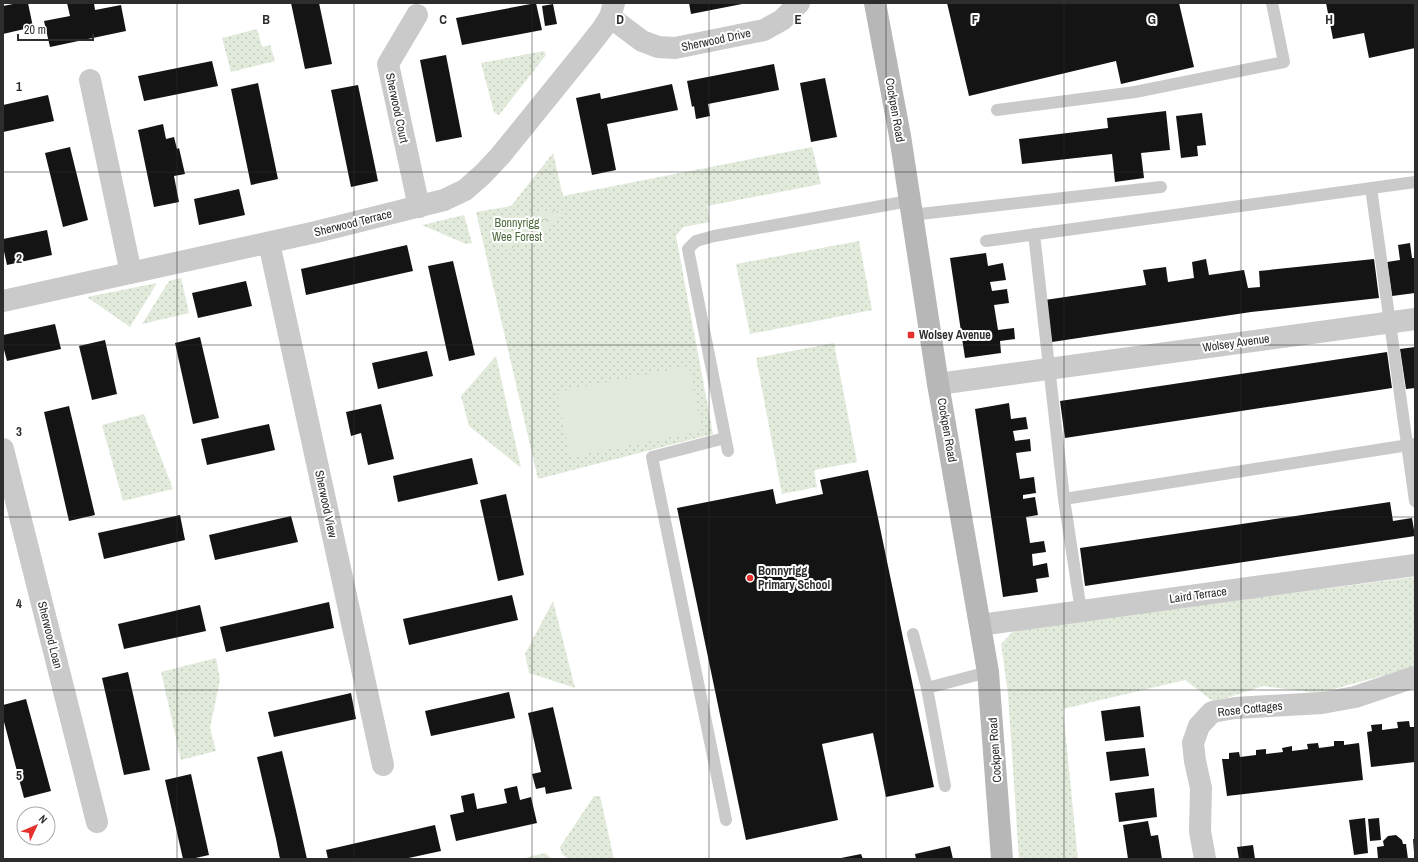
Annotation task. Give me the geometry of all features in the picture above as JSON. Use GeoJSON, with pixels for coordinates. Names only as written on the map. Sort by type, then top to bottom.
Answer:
{"type":"FeatureCollection","features":[{"type":"Feature","properties":{"kind":"main road","name":"Cockpen Road"},"geometry":{"type":"LineString","coordinates":[[875,3],[900,136],[938,384],[953,463],[988,672],[1002,859]]}},
{"type":"Feature","properties":{"kind":"street","name":"Sherwood Drive"},"geometry":{"type":"LineString","coordinates":[[612,10],[642,41],[658,47],[675,48],[764,30],[782,20],[799,3]]}},
{"type":"Feature","properties":{"kind":"street","name":"Sherwood Terrace"},"geometry":{"type":"LineString","coordinates":[[3,301],[269,243],[419,207],[444,200],[465,190],[500,156],[603,28],[612,10]]}},
{"type":"Feature","properties":{"kind":"street","name":"Sherwood Court"},"geometry":{"type":"LineString","coordinates":[[417,15],[388,64],[419,207]]}},
{"type":"Feature","properties":{"kind":"street"},"geometry":{"type":"LineString","coordinates":[[90,80],[130,273]]}},
{"type":"Feature","properties":{"kind":"street","name":"Sherwood View"},"geometry":{"type":"LineString","coordinates":[[269,243],[384,765]]}},
{"type":"Feature","properties":{"kind":"street","name":"Wolsey Avenue"},"geometry":{"type":"LineString","coordinates":[[938,384],[1415,319]]}},
{"type":"Feature","properties":{"kind":"street","name":"Sherwood Loan"},"geometry":{"type":"LineString","coordinates":[[3,449],[97,822]]}},
{"type":"Feature","properties":{"kind":"street","name":"Laird Terrace"},"geometry":{"type":"LineString","coordinates":[[980,625],[1415,565]]}},
{"type":"Feature","properties":{"kind":"street","name":"Rose Cottages"},"geometry":{"type":"LineString","coordinates":[[1205,859],[1200,831],[1201,788],[1193,743],[1199,726],[1212,712],[1236,708],[1322,703],[1355,697],[1415,677]]}},
{"type":"Feature","properties":{"kind":"lane"},"geometry":{"type":"LineString","coordinates":[[997,110],[1135,92],[1284,62],[1272,3]]}},
{"type":"Feature","properties":{"kind":"lane"},"geometry":{"type":"LineString","coordinates":[[986,241],[1415,182]]}},
{"type":"Feature","properties":{"kind":"lane"},"geometry":{"type":"LineString","coordinates":[[728,451],[688,249],[696,241],[714,236],[910,208],[1161,187]]}},
{"type":"Feature","properties":{"kind":"lane"},"geometry":{"type":"LineString","coordinates":[[1371,188],[1390,322],[1411,445],[1415,501]]}},
{"type":"Feature","properties":{"kind":"lane"},"geometry":{"type":"LineString","coordinates":[[1034,234],[1064,499],[1081,611]]}},
{"type":"Feature","properties":{"kind":"lane"},"geometry":{"type":"LineString","coordinates":[[725,438],[652,456],[726,820]]}},
{"type":"Feature","properties":{"kind":"lane"},"geometry":{"type":"LineString","coordinates":[[1064,499],[1411,445]]}},
{"type":"Feature","properties":{"kind":"lane"},"geometry":{"type":"LineString","coordinates":[[913,634],[927,688],[945,786]]}},
{"type":"Feature","properties":{"kind":"lane"},"geometry":{"type":"LineString","coordinates":[[927,688],[988,672]]}},
{"type":"Feature","properties":{"kind":"green space"},"geometry":{"type":"Polygon","coordinates":[[[257,29],[262,47],[270,45],[275,61],[231,72],[222,38],[257,29]]]}},
{"type":"Feature","properties":{"kind":"green space"},"geometry":{"type":"Polygon","coordinates":[[[544,51],[546,55],[499,115],[494,112],[481,63],[544,51]]]}},
{"type":"Feature","properties":{"kind":"green space"},"geometry":{"type":"Polygon","coordinates":[[[812,147],[821,184],[707,206],[710,222],[683,227],[676,236],[713,434],[538,479],[476,212],[511,206],[553,153],[563,196],[812,147]]]}},
{"type":"Feature","properties":{"kind":"green space","name":"Bonnyrigg Wee Forest"},"geometry":{"type":"Polygon","coordinates":[[[562,210],[565,213],[530,240],[515,246],[510,251],[504,249],[497,224],[498,219],[562,210]]]}},
{"type":"Feature","properties":{"kind":"green space"},"geometry":{"type":"Polygon","coordinates":[[[464,215],[472,243],[466,244],[422,225],[464,215]]]}},
{"type":"Feature","properties":{"kind":"green space"},"geometry":{"type":"Polygon","coordinates":[[[859,241],[872,310],[750,334],[736,264],[859,241]]]}},
{"type":"Feature","properties":{"kind":"green space"},"geometry":{"type":"Polygon","coordinates":[[[181,278],[189,313],[142,324],[169,281],[181,278]]]}},
{"type":"Feature","properties":{"kind":"green space"},"geometry":{"type":"Polygon","coordinates":[[[157,283],[130,327],[87,297],[157,283]]]}},
{"type":"Feature","properties":{"kind":"green space"},"geometry":{"type":"Polygon","coordinates":[[[834,343],[857,462],[814,470],[817,487],[782,494],[756,358],[834,343]]]}},
{"type":"Feature","properties":{"kind":"green space"},"geometry":{"type":"Polygon","coordinates":[[[496,356],[521,468],[469,426],[461,396],[496,356]]]}},
{"type":"Feature","properties":{"kind":"green space"},"geometry":{"type":"Polygon","coordinates":[[[689,366],[702,431],[570,457],[557,392],[689,366]]]}},
{"type":"Feature","properties":{"kind":"green space"},"geometry":{"type":"Polygon","coordinates":[[[144,414],[173,489],[123,501],[102,425],[144,414]]]}},
{"type":"Feature","properties":{"kind":"green space"},"geometry":{"type":"Polygon","coordinates":[[[1415,577],[1415,667],[1319,693],[1263,686],[1214,702],[1185,680],[1063,709],[1078,859],[1019,859],[1008,693],[1001,644],[1015,629],[1415,577]]]}},
{"type":"Feature","properties":{"kind":"green space"},"geometry":{"type":"Polygon","coordinates":[[[553,601],[575,688],[529,673],[525,654],[553,601]]]}},
{"type":"Feature","properties":{"kind":"green space"},"geometry":{"type":"Polygon","coordinates":[[[216,658],[220,680],[210,728],[216,751],[181,760],[161,672],[216,658]]]}},
{"type":"Feature","properties":{"kind":"green space"},"geometry":{"type":"Polygon","coordinates":[[[594,796],[600,796],[614,859],[568,859],[562,854],[560,847],[594,796]]]}},
{"type":"Feature","properties":{"kind":"green space"},"geometry":{"type":"Polygon","coordinates":[[[545,853],[552,859],[520,859],[545,853]]]}},
{"type":"Feature","properties":{"kind":"building"},"geometry":{"type":"Polygon","coordinates":[[[28,3],[33,27],[3,34],[3,6],[28,3]]]}},
{"type":"Feature","properties":{"kind":"building"},"geometry":{"type":"Polygon","coordinates":[[[67,3],[94,3],[95,10],[121,5],[126,31],[50,47],[44,21],[70,16],[67,3]]]}},
{"type":"Feature","properties":{"kind":"building"},"geometry":{"type":"Polygon","coordinates":[[[291,3],[319,3],[332,64],[305,69],[291,3]]]}},
{"type":"Feature","properties":{"kind":"building"},"geometry":{"type":"Polygon","coordinates":[[[536,3],[542,30],[462,45],[456,18],[536,3]]]}},
{"type":"Feature","properties":{"kind":"building"},"geometry":{"type":"Polygon","coordinates":[[[689,3],[742,3],[742,4],[691,14],[689,3]]]}},
{"type":"Feature","properties":{"kind":"building"},"geometry":{"type":"Polygon","coordinates":[[[947,3],[1179,3],[1194,67],[1121,84],[1116,61],[969,96],[947,3]]]}},
{"type":"Feature","properties":{"kind":"building"},"geometry":{"type":"Polygon","coordinates":[[[1326,3],[1415,3],[1415,48],[1369,58],[1364,33],[1333,39],[1326,3]]]}},
{"type":"Feature","properties":{"kind":"building"},"geometry":{"type":"Polygon","coordinates":[[[553,4],[557,24],[545,26],[542,6],[553,4]]]}},
{"type":"Feature","properties":{"kind":"building"},"geometry":{"type":"Polygon","coordinates":[[[446,55],[462,137],[436,142],[420,60],[446,55]]]}},
{"type":"Feature","properties":{"kind":"building"},"geometry":{"type":"Polygon","coordinates":[[[212,61],[218,86],[144,101],[138,76],[212,61]]]}},
{"type":"Feature","properties":{"kind":"building"},"geometry":{"type":"Polygon","coordinates":[[[774,64],[779,90],[708,104],[710,116],[696,119],[687,81],[774,64]]]}},
{"type":"Feature","properties":{"kind":"building"},"geometry":{"type":"Polygon","coordinates":[[[825,78],[837,137],[811,142],[800,83],[825,78]]]}},
{"type":"Feature","properties":{"kind":"building"},"geometry":{"type":"Polygon","coordinates":[[[258,83],[278,179],[251,185],[231,89],[258,83]]]}},
{"type":"Feature","properties":{"kind":"building"},"geometry":{"type":"Polygon","coordinates":[[[672,84],[678,110],[607,124],[616,170],[592,175],[576,98],[600,93],[601,99],[672,84]]]}},
{"type":"Feature","properties":{"kind":"building"},"geometry":{"type":"Polygon","coordinates":[[[358,85],[378,181],[351,187],[331,90],[358,85]]]}},
{"type":"Feature","properties":{"kind":"building"},"geometry":{"type":"Polygon","coordinates":[[[48,95],[54,121],[3,132],[3,105],[48,95]]]}},
{"type":"Feature","properties":{"kind":"building"},"geometry":{"type":"Polygon","coordinates":[[[1166,111],[1170,150],[1141,153],[1144,178],[1115,182],[1112,154],[1022,164],[1019,139],[1108,128],[1107,118],[1166,111]]]}},
{"type":"Feature","properties":{"kind":"building"},"geometry":{"type":"Polygon","coordinates":[[[1202,113],[1206,145],[1197,146],[1198,156],[1181,158],[1176,116],[1202,113]]]}},
{"type":"Feature","properties":{"kind":"building"},"geometry":{"type":"Polygon","coordinates":[[[163,124],[166,139],[174,137],[177,149],[179,148],[185,174],[174,176],[179,202],[154,207],[138,130],[163,124]]]}},
{"type":"Feature","properties":{"kind":"building"},"geometry":{"type":"Polygon","coordinates":[[[70,147],[88,220],[63,227],[45,153],[70,147]]]}},
{"type":"Feature","properties":{"kind":"building"},"geometry":{"type":"Polygon","coordinates":[[[239,189],[245,215],[199,225],[194,199],[239,189]]]}},
{"type":"Feature","properties":{"kind":"building"},"geometry":{"type":"Polygon","coordinates":[[[47,230],[52,255],[7,265],[3,247],[3,239],[47,230]]]}},
{"type":"Feature","properties":{"kind":"building"},"geometry":{"type":"Polygon","coordinates":[[[1410,243],[1412,258],[1415,258],[1415,293],[1392,296],[1387,262],[1400,260],[1398,245],[1410,243]]]}},
{"type":"Feature","properties":{"kind":"building"},"geometry":{"type":"Polygon","coordinates":[[[407,245],[413,271],[306,295],[301,269],[407,245]]]}},
{"type":"Feature","properties":{"kind":"building"},"geometry":{"type":"Polygon","coordinates":[[[986,253],[988,266],[1003,263],[1006,280],[990,282],[992,291],[1007,289],[1009,303],[994,305],[998,330],[1014,328],[1015,339],[1000,341],[1001,353],[965,358],[950,258],[986,253]]]}},
{"type":"Feature","properties":{"kind":"building"},"geometry":{"type":"Polygon","coordinates":[[[1206,259],[1209,275],[1244,270],[1248,288],[1260,287],[1259,271],[1374,259],[1379,298],[1251,312],[1052,342],[1045,300],[1146,285],[1143,270],[1166,267],[1168,282],[1194,278],[1192,262],[1206,259]]]}},
{"type":"Feature","properties":{"kind":"building"},"geometry":{"type":"Polygon","coordinates":[[[453,261],[475,355],[449,361],[428,266],[453,261]]]}},
{"type":"Feature","properties":{"kind":"building"},"geometry":{"type":"Polygon","coordinates":[[[246,281],[252,306],[198,318],[192,293],[246,281]]]}},
{"type":"Feature","properties":{"kind":"building"},"geometry":{"type":"Polygon","coordinates":[[[55,324],[61,349],[7,361],[3,346],[3,335],[55,324]]]}},
{"type":"Feature","properties":{"kind":"building"},"geometry":{"type":"Polygon","coordinates":[[[200,337],[219,418],[193,424],[175,343],[200,337]]]}},
{"type":"Feature","properties":{"kind":"building"},"geometry":{"type":"Polygon","coordinates":[[[105,340],[117,394],[92,400],[79,346],[105,340]]]}},
{"type":"Feature","properties":{"kind":"building"},"geometry":{"type":"Polygon","coordinates":[[[1415,347],[1415,388],[1406,389],[1400,349],[1415,347]]]}},
{"type":"Feature","properties":{"kind":"building"},"geometry":{"type":"Polygon","coordinates":[[[427,351],[433,376],[378,389],[372,363],[427,351]]]}},
{"type":"Feature","properties":{"kind":"building"},"geometry":{"type":"Polygon","coordinates":[[[1387,352],[1392,388],[1065,438],[1060,401],[1387,352]]]}},
{"type":"Feature","properties":{"kind":"building"},"geometry":{"type":"Polygon","coordinates":[[[1009,403],[1011,419],[1026,417],[1028,429],[1013,431],[1015,441],[1030,439],[1031,451],[1016,453],[1020,479],[1034,477],[1036,493],[1023,495],[1023,499],[1035,497],[1038,515],[1026,517],[1030,543],[1044,541],[1046,552],[1032,554],[1033,566],[1047,563],[1049,577],[1036,579],[1038,592],[1003,597],[975,409],[1009,403]]]}},
{"type":"Feature","properties":{"kind":"building"},"geometry":{"type":"Polygon","coordinates":[[[381,404],[394,459],[368,465],[361,433],[351,436],[346,412],[381,404]]]}},
{"type":"Feature","properties":{"kind":"building"},"geometry":{"type":"Polygon","coordinates":[[[69,406],[95,515],[69,521],[44,412],[69,406]]]}},
{"type":"Feature","properties":{"kind":"building"},"geometry":{"type":"Polygon","coordinates":[[[269,424],[275,450],[207,465],[201,439],[269,424]]]}},
{"type":"Feature","properties":{"kind":"building"},"geometry":{"type":"Polygon","coordinates":[[[472,458],[478,484],[398,502],[393,476],[472,458]]]}},
{"type":"Feature","properties":{"kind":"building"},"geometry":{"type":"Polygon","coordinates":[[[868,470],[934,787],[886,797],[873,733],[822,744],[838,820],[746,840],[677,508],[773,489],[776,504],[823,494],[820,480],[868,470]]]}},
{"type":"Feature","properties":{"kind":"building"},"geometry":{"type":"Polygon","coordinates":[[[506,494],[524,575],[498,581],[480,500],[506,494]]]}},
{"type":"Feature","properties":{"kind":"building"},"geometry":{"type":"Polygon","coordinates":[[[1390,502],[1393,521],[1412,518],[1415,536],[1085,586],[1080,548],[1390,502]]]}},
{"type":"Feature","properties":{"kind":"building"},"geometry":{"type":"Polygon","coordinates":[[[180,515],[185,540],[104,559],[98,533],[180,515]]]}},
{"type":"Feature","properties":{"kind":"building"},"geometry":{"type":"Polygon","coordinates":[[[291,516],[298,542],[215,560],[209,535],[291,516]]]}},
{"type":"Feature","properties":{"kind":"building"},"geometry":{"type":"Polygon","coordinates":[[[512,595],[518,620],[409,645],[403,619],[512,595]]]}},
{"type":"Feature","properties":{"kind":"building"},"geometry":{"type":"Polygon","coordinates":[[[329,602],[334,628],[226,652],[220,627],[329,602]]]}},
{"type":"Feature","properties":{"kind":"building"},"geometry":{"type":"Polygon","coordinates":[[[200,605],[206,631],[124,649],[118,624],[200,605]]]}},
{"type":"Feature","properties":{"kind":"building"},"geometry":{"type":"Polygon","coordinates":[[[128,672],[150,770],[124,775],[102,678],[128,672]]]}},
{"type":"Feature","properties":{"kind":"building"},"geometry":{"type":"Polygon","coordinates":[[[509,692],[515,718],[431,736],[425,711],[509,692]]]}},
{"type":"Feature","properties":{"kind":"building"},"geometry":{"type":"Polygon","coordinates":[[[351,693],[356,719],[274,737],[268,712],[351,693]]]}},
{"type":"Feature","properties":{"kind":"building"},"geometry":{"type":"Polygon","coordinates":[[[26,699],[51,791],[24,798],[3,718],[3,705],[26,699]]]}},
{"type":"Feature","properties":{"kind":"building"},"geometry":{"type":"Polygon","coordinates":[[[1140,706],[1144,737],[1105,741],[1101,711],[1140,706]]]}},
{"type":"Feature","properties":{"kind":"building"},"geometry":{"type":"Polygon","coordinates":[[[553,707],[572,789],[546,794],[545,787],[536,789],[532,774],[541,772],[528,713],[553,707]]]}},
{"type":"Feature","properties":{"kind":"building"},"geometry":{"type":"Polygon","coordinates":[[[1409,721],[1410,727],[1415,727],[1415,762],[1371,767],[1367,732],[1372,731],[1371,725],[1382,724],[1382,730],[1398,728],[1397,722],[1409,721]]]}},
{"type":"Feature","properties":{"kind":"building"},"geometry":{"type":"Polygon","coordinates":[[[1334,741],[1344,741],[1344,745],[1359,743],[1363,780],[1227,796],[1222,759],[1229,759],[1229,753],[1239,752],[1240,757],[1256,755],[1256,750],[1266,749],[1266,754],[1283,752],[1282,748],[1292,746],[1292,751],[1308,749],[1307,744],[1318,743],[1319,748],[1334,746],[1334,741]]]}},
{"type":"Feature","properties":{"kind":"building"},"geometry":{"type":"Polygon","coordinates":[[[1145,748],[1149,776],[1110,781],[1106,752],[1145,748]]]}},
{"type":"Feature","properties":{"kind":"building"},"geometry":{"type":"Polygon","coordinates":[[[282,751],[307,859],[280,859],[257,757],[282,751]]]}},
{"type":"Feature","properties":{"kind":"building"},"geometry":{"type":"Polygon","coordinates":[[[191,774],[209,855],[191,859],[183,859],[165,780],[191,774]]]}},
{"type":"Feature","properties":{"kind":"building"},"geometry":{"type":"Polygon","coordinates":[[[517,786],[520,800],[531,797],[537,823],[456,841],[450,815],[464,812],[461,796],[474,793],[477,809],[507,803],[504,789],[517,786]]]}},
{"type":"Feature","properties":{"kind":"building"},"geometry":{"type":"Polygon","coordinates":[[[1154,788],[1157,817],[1119,822],[1115,793],[1154,788]]]}},
{"type":"Feature","properties":{"kind":"building"},"geometry":{"type":"Polygon","coordinates":[[[1365,818],[1368,853],[1354,855],[1349,820],[1365,818]]]}},
{"type":"Feature","properties":{"kind":"building"},"geometry":{"type":"Polygon","coordinates":[[[1379,818],[1381,840],[1370,841],[1368,819],[1379,818]]]}},
{"type":"Feature","properties":{"kind":"building"},"geometry":{"type":"Polygon","coordinates":[[[1148,821],[1151,836],[1158,835],[1162,859],[1128,859],[1123,825],[1148,821]]]}},
{"type":"Feature","properties":{"kind":"building"},"geometry":{"type":"Polygon","coordinates":[[[435,825],[441,851],[404,859],[328,859],[326,850],[435,825]]]}},
{"type":"Feature","properties":{"kind":"building"},"geometry":{"type":"Polygon","coordinates":[[[1396,835],[1402,840],[1403,844],[1406,844],[1408,859],[1378,859],[1377,847],[1384,846],[1383,841],[1388,836],[1396,835]]]}},
{"type":"Feature","properties":{"kind":"building"},"geometry":{"type":"Polygon","coordinates":[[[1413,839],[1415,839],[1415,852],[1414,852],[1413,839]]]}},
{"type":"Feature","properties":{"kind":"building"},"geometry":{"type":"Polygon","coordinates":[[[1253,845],[1255,859],[1239,859],[1237,847],[1253,845]]]}},
{"type":"Feature","properties":{"kind":"building"},"geometry":{"type":"Polygon","coordinates":[[[950,846],[953,859],[916,859],[915,854],[950,846]]]}},
{"type":"Feature","properties":{"kind":"building"},"geometry":{"type":"Polygon","coordinates":[[[861,854],[863,859],[841,859],[841,858],[861,854]]]}},
{"type":"Feature","properties":{"kind":"place","name":"Wolsey Avenue"},"geometry":{"type":"Point","coordinates":[911,335]}},
{"type":"Feature","properties":{"kind":"place","name":"Bonnyrigg Primary School"},"geometry":{"type":"Point","coordinates":[750,578]}}]}
